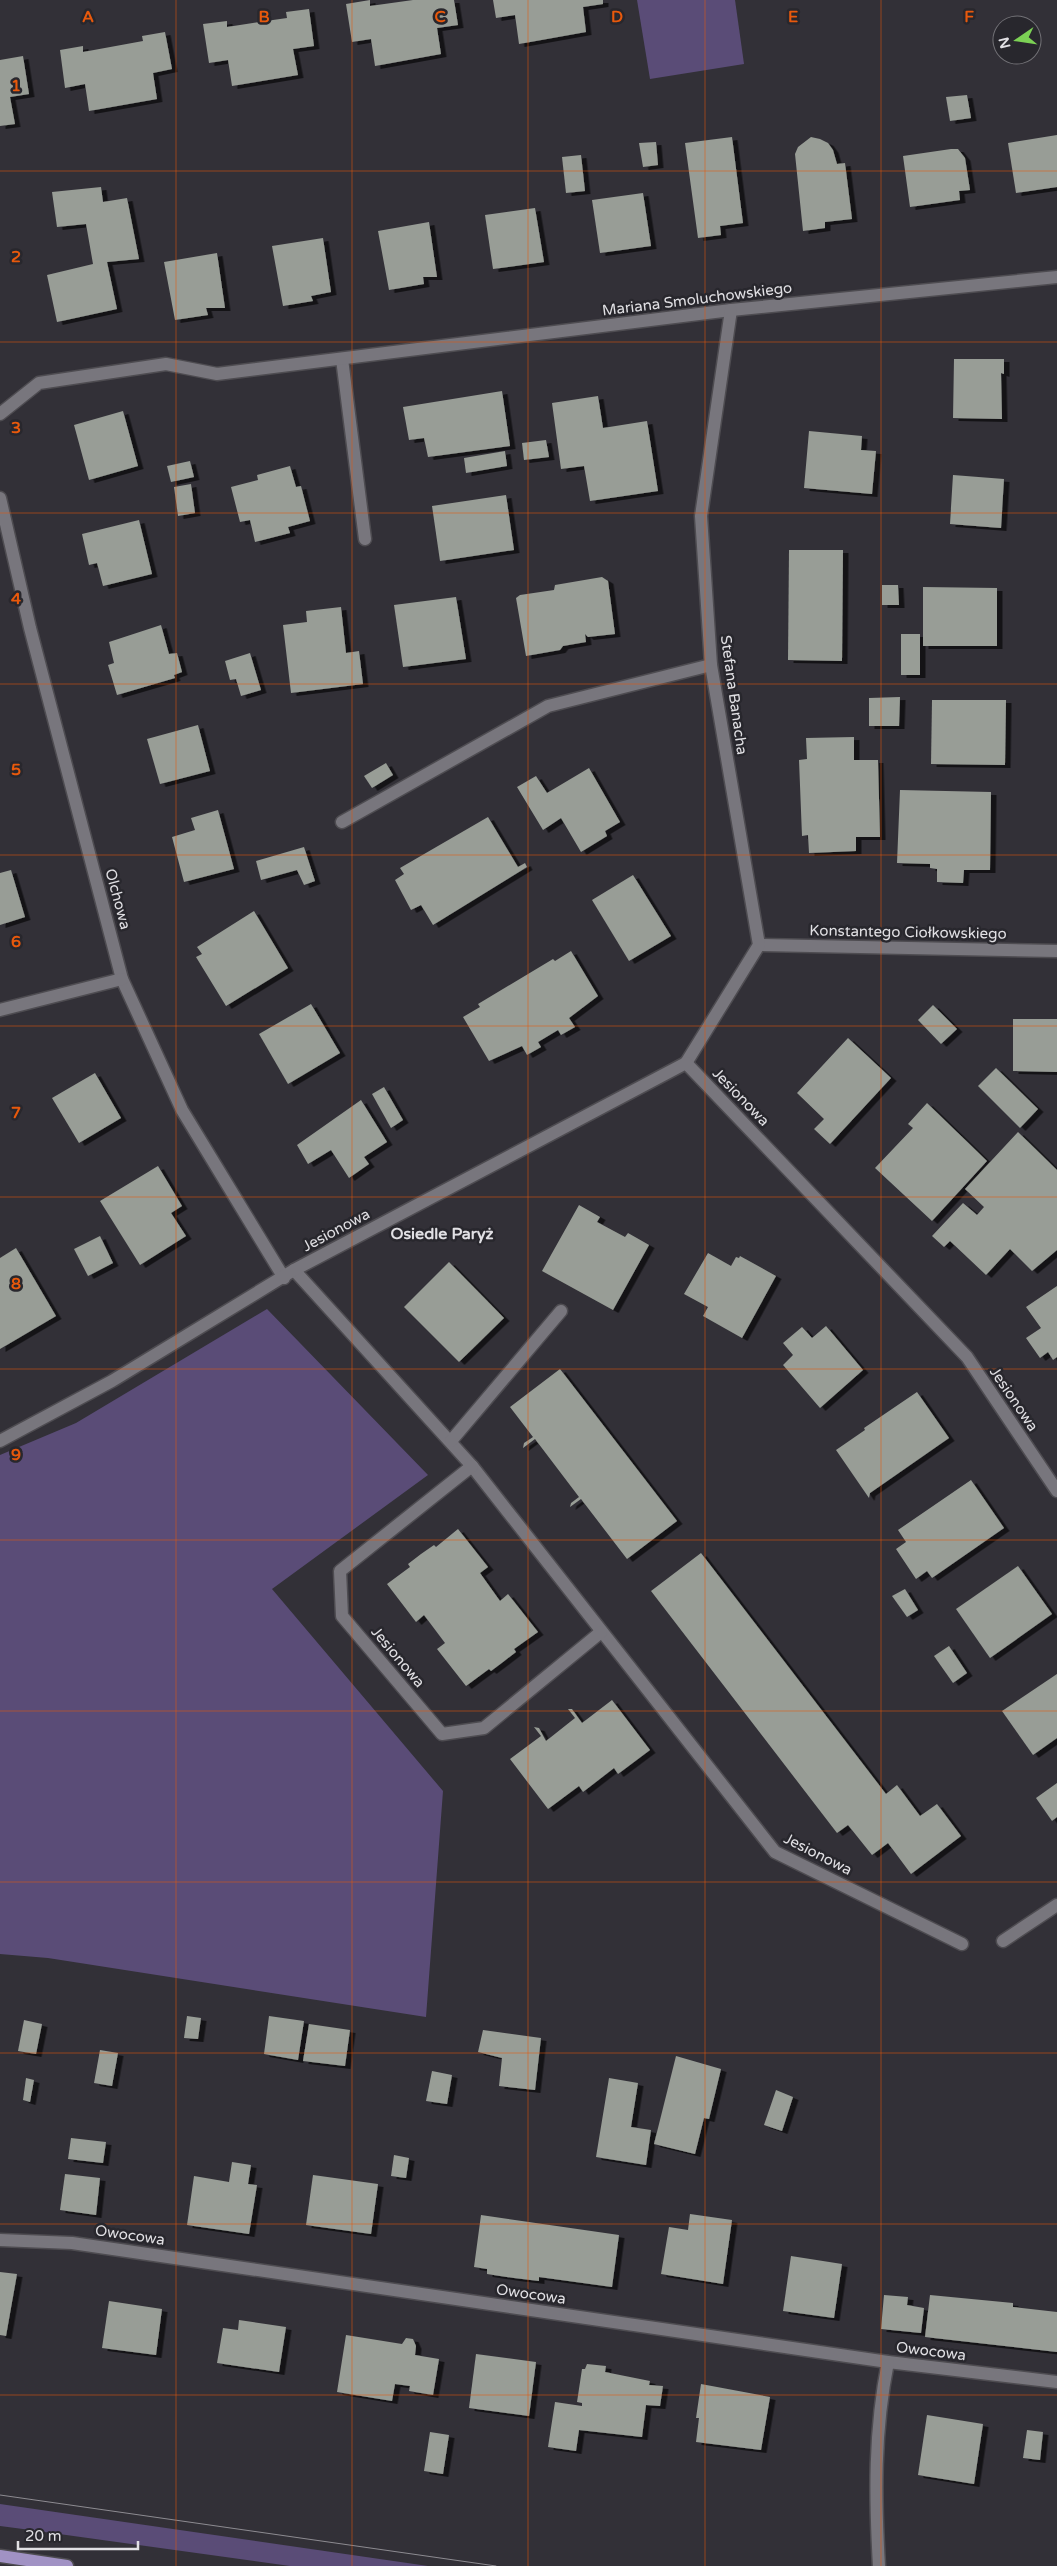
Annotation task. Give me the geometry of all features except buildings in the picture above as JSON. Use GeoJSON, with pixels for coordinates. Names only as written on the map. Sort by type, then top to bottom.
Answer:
{"type":"FeatureCollection","features":[{"type":"Feature","properties":{"kind":"main road"},"geometry":{"type":"LineString","coordinates":[[0,2556],[67,2566]]}},
{"type":"Feature","properties":{"kind":"street","name":"Mariana Smoluchowskiego"},"geometry":{"type":"LineString","coordinates":[[0,414],[38,383],[166,364],[217,374],[731,310],[1057,277]]}},
{"type":"Feature","properties":{"kind":"street","name":"Stefana Banacha"},"geometry":{"type":"LineString","coordinates":[[731,310],[701,516],[711,665],[759,944]]}},
{"type":"Feature","properties":{"kind":"street"},"geometry":{"type":"LineString","coordinates":[[342,359],[365,539]]}},
{"type":"Feature","properties":{"kind":"street","name":"Olchowa"},"geometry":{"type":"LineString","coordinates":[[0,498],[30,628],[122,978],[182,1110],[289,1274]]}},
{"type":"Feature","properties":{"kind":"street"},"geometry":{"type":"LineString","coordinates":[[342,822],[548,706],[711,665]]}},
{"type":"Feature","properties":{"kind":"street"},"geometry":{"type":"LineString","coordinates":[[686,1063],[759,944]]}},
{"type":"Feature","properties":{"kind":"street","name":"Konstantego Ciołkowskiego"},"geometry":{"type":"LineString","coordinates":[[759,944],[1057,951]]}},
{"type":"Feature","properties":{"kind":"street"},"geometry":{"type":"LineString","coordinates":[[0,1010],[122,978]]}},
{"type":"Feature","properties":{"kind":"street","name":"Jesionowa"},"geometry":{"type":"LineString","coordinates":[[0,1440],[112,1381],[289,1274],[686,1063],[967,1357],[1057,1491]]}},
{"type":"Feature","properties":{"kind":"street","name":"Jesionowa"},"geometry":{"type":"LineString","coordinates":[[289,1274],[451,1441],[775,1852],[962,1944]]}},
{"type":"Feature","properties":{"kind":"street"},"geometry":{"type":"LineString","coordinates":[[451,1441],[561,1311]]}},
{"type":"Feature","properties":{"kind":"street","name":"Jesionowa"},"geometry":{"type":"LineString","coordinates":[[472,1466],[340,1571],[342,1616],[442,1734],[484,1728],[601,1632]]}},
{"type":"Feature","properties":{"kind":"street"},"geometry":{"type":"LineString","coordinates":[[1003,1941],[1057,1905]]}},
{"type":"Feature","properties":{"kind":"street","name":"Owocowa"},"geometry":{"type":"LineString","coordinates":[[0,2240],[72,2243],[888,2362],[1057,2382]]}},
{"type":"Feature","properties":{"kind":"street"},"geometry":{"type":"LineString","coordinates":[[879,2566],[875,2502],[877,2440],[888,2362]]}},
{"type":"Feature","properties":{"kind":"shaded area"},"geometry":{"type":"Polygon","coordinates":[[[637,0],[735,0],[744,64],[650,79],[637,0]]]}},
{"type":"Feature","properties":{"kind":"shaded area"},"geometry":{"type":"Polygon","coordinates":[[[267,1309],[428,1475],[272,1589],[443,1791],[426,2017],[48,1958],[0,1954],[0,1455],[76,1423],[267,1309]]]}},
{"type":"Feature","properties":{"kind":"shaded area"},"geometry":{"type":"Polygon","coordinates":[[[0,2504],[428,2566],[290,2566],[0,2526],[0,2504]]]}},
{"type":"Feature","properties":{"kind":"tram line"},"geometry":{"type":"LineString","coordinates":[[0,2495],[496,2566]]}},
{"type":"Feature","properties":{"kind":"district","name":"Osiedle Paryż"},"geometry":{"type":"Point","coordinates":[442,1233]}}]}
